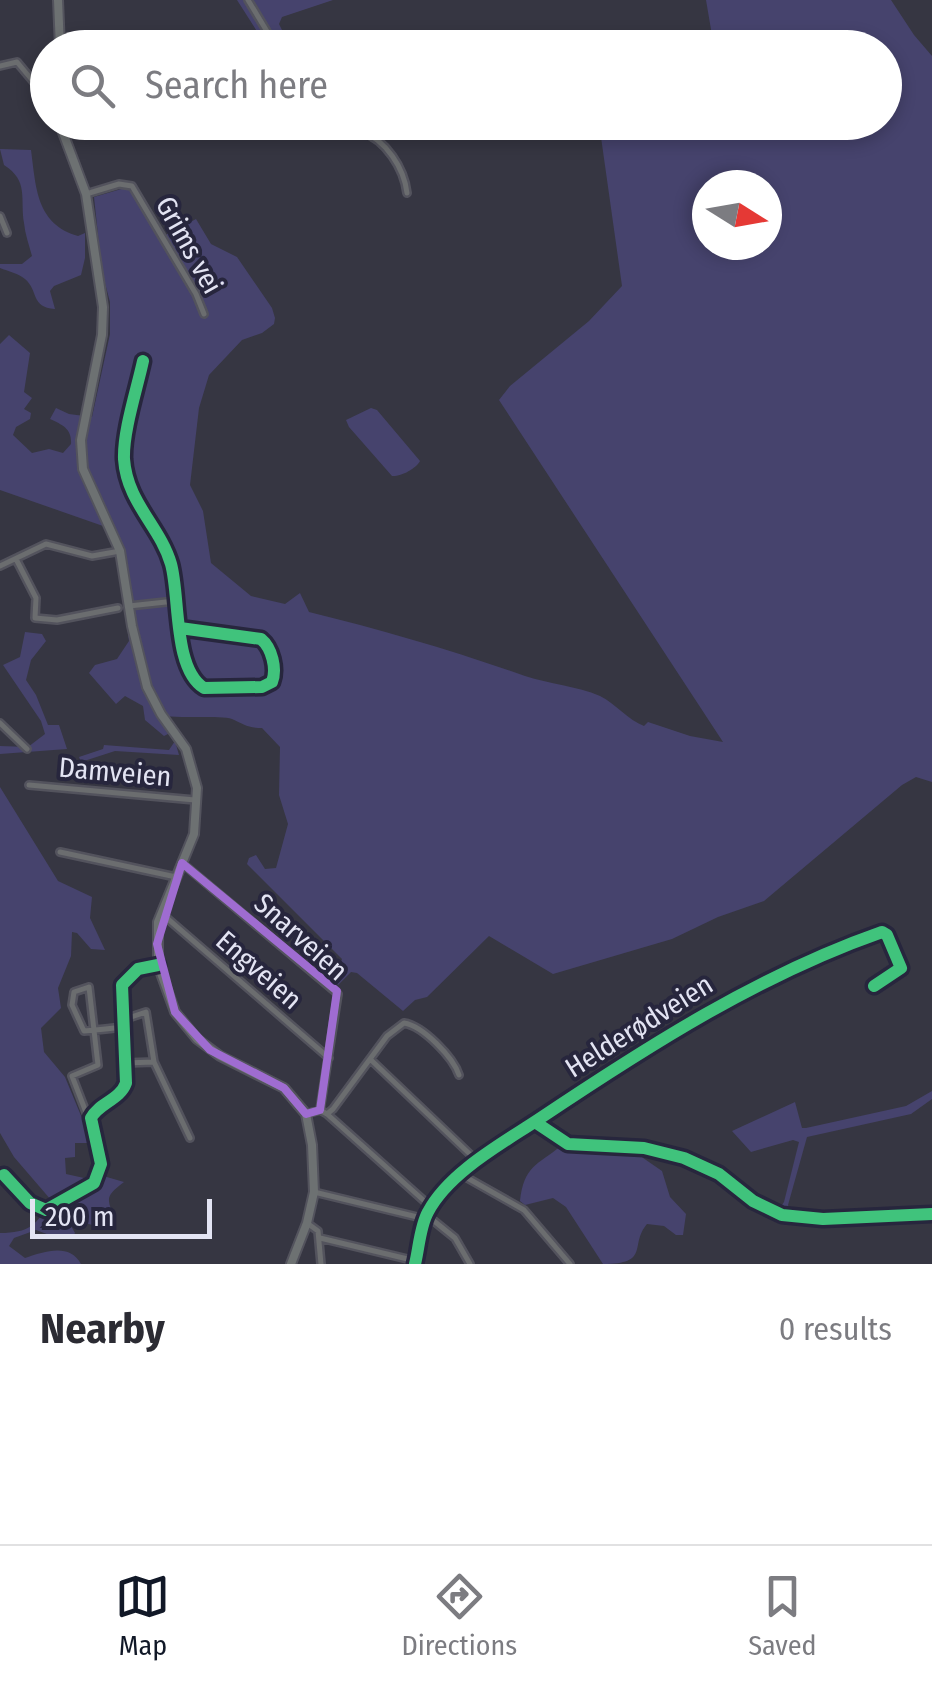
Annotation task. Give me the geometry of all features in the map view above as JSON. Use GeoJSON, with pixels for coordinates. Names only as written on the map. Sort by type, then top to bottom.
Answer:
{"type":"FeatureCollection","features":[{"type":"Feature","properties":{"kind":"main road"},"geometry":{"type":"LineString","coordinates":[[58,0],[59,30]]}},
{"type":"Feature","properties":{"kind":"main road"},"geometry":{"type":"LineString","coordinates":[[66,140],[86,194],[103,323],[80,450],[90,490],[120,551],[147,688],[190,758],[198,800],[194,834],[161,912],[158,965],[175,1012],[197,1040],[284,1088],[306,1114],[311,1132],[314,1192],[291,1264]]}},
{"type":"Feature","properties":{"kind":"street"},"geometry":{"type":"LineString","coordinates":[[248,0],[266,30]]}},
{"type":"Feature","properties":{"kind":"street"},"geometry":{"type":"LineString","coordinates":[[0,66],[17,62],[30,78]]}},
{"type":"Feature","properties":{"kind":"street"},"geometry":{"type":"LineString","coordinates":[[376,140],[400,168],[407,193]]}},
{"type":"Feature","properties":{"kind":"street","name":"Grims vei"},"geometry":{"type":"LineString","coordinates":[[86,194],[119,184],[132,186],[204,314]]}},
{"type":"Feature","properties":{"kind":"street"},"geometry":{"type":"LineString","coordinates":[[0,216],[6,233]]}},
{"type":"Feature","properties":{"kind":"street"},"geometry":{"type":"LineString","coordinates":[[143,360],[124,461],[138,506],[170,558],[180,628],[190,669],[200,686],[262,687],[272,682],[275,671],[264,640],[180,628]]}},
{"type":"Feature","properties":{"kind":"street"},"geometry":{"type":"LineString","coordinates":[[0,566],[46,544],[99,557],[120,551]]}},
{"type":"Feature","properties":{"kind":"street"},"geometry":{"type":"LineString","coordinates":[[16,558],[36,598],[36,618],[57,620],[118,608]]}},
{"type":"Feature","properties":{"kind":"street"},"geometry":{"type":"LineString","coordinates":[[129,606],[176,601]]}},
{"type":"Feature","properties":{"kind":"street"},"geometry":{"type":"LineString","coordinates":[[0,723],[27,749]]}},
{"type":"Feature","properties":{"kind":"street","name":"Damveien"},"geometry":{"type":"LineString","coordinates":[[30,785],[198,800]]}},
{"type":"Feature","properties":{"kind":"street"},"geometry":{"type":"LineString","coordinates":[[60,852],[176,877]]}},
{"type":"Feature","properties":{"kind":"street","name":"Snarveien"},"geometry":{"type":"LineString","coordinates":[[182,863],[337,991],[340,1001],[323,1112]]}},
{"type":"Feature","properties":{"kind":"street","name":"Engveien"},"geometry":{"type":"LineString","coordinates":[[161,912],[330,1058]]}},
{"type":"Feature","properties":{"kind":"street","name":"Helderødveien"},"geometry":{"type":"LineString","coordinates":[[416,1262],[431,1207],[461,1175],[602,1076],[736,996],[841,946],[882,932],[888,935],[901,968],[874,986]]}},
{"type":"Feature","properties":{"kind":"street"},"geometry":{"type":"LineString","coordinates":[[90,1123],[94,1112],[124,1089],[120,996],[125,978],[138,969],[158,965]]}},
{"type":"Feature","properties":{"kind":"street"},"geometry":{"type":"LineString","coordinates":[[4,1175],[36,1208],[54,1208],[94,1183],[100,1170],[90,1123],[72,1076],[98,1066],[92,1030],[88,987],[78,988],[72,1000],[82,1030],[92,1030],[122,1023],[146,1012],[154,1062],[190,1138]]}},
{"type":"Feature","properties":{"kind":"street"},"geometry":{"type":"LineString","coordinates":[[306,1114],[323,1112],[392,1031],[409,1023],[442,1051],[459,1075]]}},
{"type":"Feature","properties":{"kind":"street"},"geometry":{"type":"LineString","coordinates":[[370,1059],[477,1161]]}},
{"type":"Feature","properties":{"kind":"street"},"geometry":{"type":"LineString","coordinates":[[124,1063],[154,1062]]}},
{"type":"Feature","properties":{"kind":"street"},"geometry":{"type":"LineString","coordinates":[[323,1112],[431,1207]]}},
{"type":"Feature","properties":{"kind":"street"},"geometry":{"type":"LineString","coordinates":[[535,1122],[568,1144],[644,1148],[698,1164],[728,1180],[753,1201],[782,1215],[844,1219],[932,1214]]}},
{"type":"Feature","properties":{"kind":"street"},"geometry":{"type":"LineString","coordinates":[[461,1175],[524,1210],[570,1264]]}},
{"type":"Feature","properties":{"kind":"street"},"geometry":{"type":"LineString","coordinates":[[314,1192],[426,1218],[452,1234],[470,1264]]}},
{"type":"Feature","properties":{"kind":"street"},"geometry":{"type":"LineString","coordinates":[[307,1223],[316,1228],[320,1238],[320,1264]]}},
{"type":"Feature","properties":{"kind":"street"},"geometry":{"type":"LineString","coordinates":[[320,1238],[416,1262]]}},
{"type":"Feature","properties":{"kind":"highlighted area"},"geometry":{"type":"Polygon","coordinates":[[[182,863],[337,991],[320,1110],[306,1114],[284,1088],[210,1050],[175,1012],[157,944],[182,863]]]}},
{"type":"Feature","properties":{"kind":"shaded area"},"geometry":{"type":"Polygon","coordinates":[[[237,0],[333,0],[282,17],[282,30],[256,30],[237,0]]]}},
{"type":"Feature","properties":{"kind":"shaded area"},"geometry":{"type":"Polygon","coordinates":[[[706,0],[891,0],[932,56],[932,782],[916,777],[902,785],[764,901],[672,939],[553,974],[489,936],[427,997],[415,1000],[403,1011],[357,973],[351,972],[338,985],[335,981],[342,959],[247,864],[256,855],[265,869],[276,868],[288,824],[279,795],[280,747],[262,728],[226,718],[158,715],[170,733],[164,736],[145,720],[143,706],[125,696],[116,704],[89,673],[95,665],[117,659],[129,641],[117,557],[103,526],[0,490],[0,344],[9,335],[30,353],[24,392],[32,398],[24,409],[31,413],[30,419],[16,427],[13,435],[32,453],[49,449],[63,453],[71,444],[70,435],[50,419],[56,408],[92,417],[110,334],[110,302],[102,272],[94,197],[135,185],[162,237],[196,219],[211,244],[237,257],[275,318],[274,324],[262,333],[242,340],[209,375],[199,408],[190,485],[203,511],[211,563],[251,596],[285,604],[300,593],[309,612],[591,693],[644,726],[648,722],[723,742],[499,400],[510,386],[589,321],[622,286],[601,140],[902,140],[902,30],[711,30],[706,0]]]}},
{"type":"Feature","properties":{"kind":"shaded area"},"geometry":{"type":"Polygon","coordinates":[[[0,149],[31,150],[37,190],[46,213],[64,230],[78,236],[85,233],[81,275],[50,291],[55,309],[38,302],[25,279],[0,268],[0,264],[22,264],[32,256],[20,184],[4,165],[0,149]]]}},
{"type":"Feature","properties":{"kind":"shaded area"},"geometry":{"type":"Polygon","coordinates":[[[371,408],[377,410],[420,461],[411,470],[392,476],[349,427],[346,420],[371,408]]]}},
{"type":"Feature","properties":{"kind":"shaded area"},"geometry":{"type":"Polygon","coordinates":[[[25,632],[42,634],[46,641],[31,660],[26,680],[48,725],[59,725],[67,749],[0,754],[0,746],[28,747],[45,734],[41,721],[3,665],[20,657],[25,632]]]}},
{"type":"Feature","properties":{"kind":"shaded area"},"geometry":{"type":"Polygon","coordinates":[[[175,741],[179,755],[115,751],[81,762],[79,757],[103,749],[104,745],[169,750],[175,741]]]}},
{"type":"Feature","properties":{"kind":"shaded area"},"geometry":{"type":"Polygon","coordinates":[[[0,787],[58,881],[92,897],[90,918],[105,950],[91,949],[72,932],[71,956],[58,988],[61,1008],[41,1028],[44,1052],[65,1077],[88,1143],[75,1143],[75,1157],[65,1158],[66,1174],[84,1178],[93,1173],[124,1182],[109,1199],[115,1222],[102,1228],[66,1217],[75,1233],[71,1239],[36,1230],[14,1238],[9,1246],[25,1258],[64,1251],[81,1264],[0,1264],[0,1233],[31,1226],[51,1200],[14,1157],[0,1133],[0,787]]]}},
{"type":"Feature","properties":{"kind":"shaded area"},"geometry":{"type":"Polygon","coordinates":[[[932,1091],[932,1099],[911,1114],[807,1137],[788,1205],[791,1213],[778,1211],[784,1202],[799,1142],[793,1140],[751,1152],[732,1131],[795,1102],[802,1128],[806,1128],[906,1106],[932,1091]]]}},
{"type":"Feature","properties":{"kind":"shaded area"},"geometry":{"type":"Polygon","coordinates":[[[561,1146],[633,1151],[662,1171],[670,1197],[686,1214],[683,1235],[664,1226],[647,1224],[633,1257],[603,1264],[566,1207],[553,1198],[525,1205],[520,1201],[528,1173],[561,1146]]]}},
{"type":"Feature","properties":{"kind":"cycle path"},"geometry":{"type":"LineString","coordinates":[[143,361],[124,448],[126,475],[171,564],[179,631],[187,665],[204,688],[262,687],[272,682],[272,659],[261,639],[180,628]]}},
{"type":"Feature","properties":{"kind":"cycle path"},"geometry":{"type":"LineString","coordinates":[[415,1264],[428,1212],[463,1171],[663,1039],[792,969],[882,932],[887,935],[901,968],[874,986]]}},
{"type":"Feature","properties":{"kind":"cycle path"},"geometry":{"type":"LineString","coordinates":[[4,1175],[30,1203],[46,1210],[94,1183],[101,1164],[91,1118],[126,1083],[122,985],[138,969],[158,965]]}},
{"type":"Feature","properties":{"kind":"cycle path"},"geometry":{"type":"LineString","coordinates":[[535,1122],[568,1144],[644,1148],[684,1158],[719,1174],[753,1201],[782,1215],[823,1219],[932,1214]]}}]}
